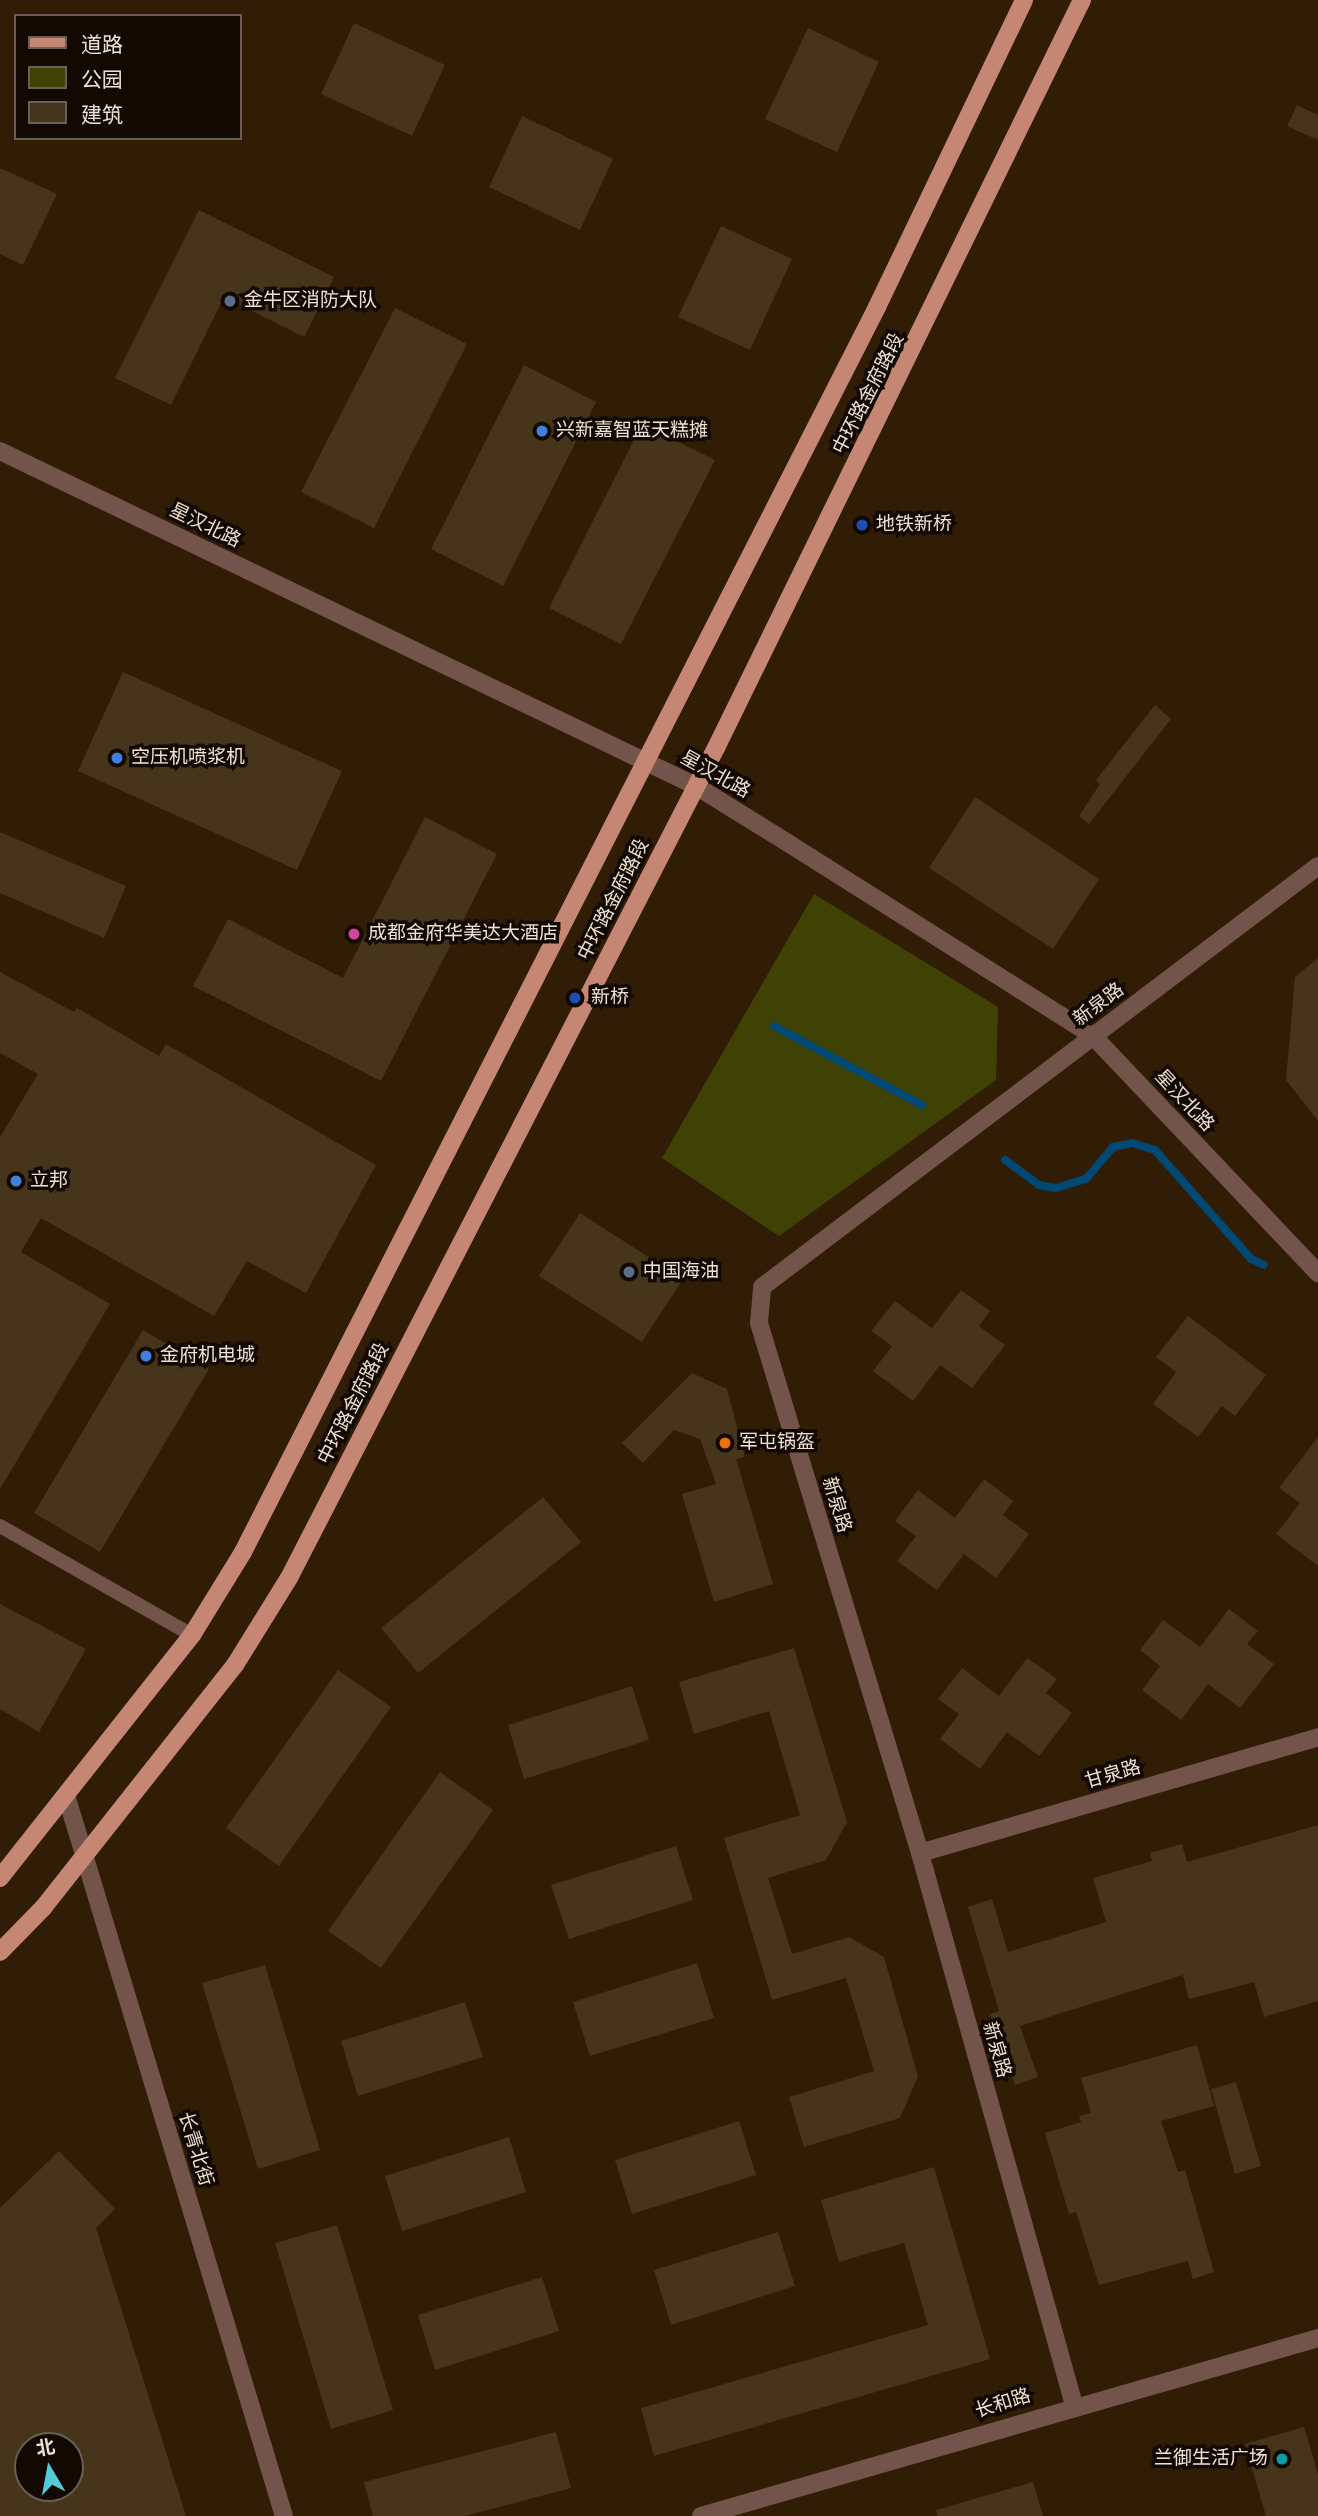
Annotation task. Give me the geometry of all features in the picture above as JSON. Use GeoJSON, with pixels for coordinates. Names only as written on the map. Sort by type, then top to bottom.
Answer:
{"type":"FeatureCollection","features":[{"type":"Feature","properties":{"kind":"main road","name":"中环路金府路段"},"geometry":{"type":"LineString","coordinates":[[0,1878],[192,1635],[243,1552],[877,307],[1024,0]]}},
{"type":"Feature","properties":{"kind":"main road","name":"中环路金府路段"},"geometry":{"type":"LineString","coordinates":[[0,1952],[43,1908],[235,1665],[289,1578],[696,786],[924,329],[1082,0]]}},
{"type":"Feature","properties":{"kind":"street","name":"星汉北路"},"geometry":{"type":"LineString","coordinates":[[0,451],[696,786],[1093,1036],[1318,1273]]}},
{"type":"Feature","properties":{"kind":"street","name":"新泉路"},"geometry":{"type":"LineString","coordinates":[[1074,2405],[920,1853],[759,1323],[762,1287],[1318,866]]}},
{"type":"Feature","properties":{"kind":"street","name":"甘泉路"},"geometry":{"type":"LineString","coordinates":[[920,1853],[1318,1737]]}},
{"type":"Feature","properties":{"kind":"street","name":"长青北街"},"geometry":{"type":"LineString","coordinates":[[66,1795],[284,2516]]}},
{"type":"Feature","properties":{"kind":"street","name":"长和路"},"geometry":{"type":"LineString","coordinates":[[701,2516],[1074,2405],[1318,2338]]}},
{"type":"Feature","properties":{"kind":"lane"},"geometry":{"type":"LineString","coordinates":[[0,1526],[192,1635]]}},
{"type":"Feature","properties":{"kind":"green space"},"geometry":{"type":"Polygon","coordinates":[[[814,894],[998,1007],[996,1080],[779,1236],[662,1158],[814,894]]]}},
{"type":"Feature","properties":{"kind":"building"},"geometry":{"type":"Polygon","coordinates":[[[354,23],[445,65],[412,136],[321,94],[354,23]]]}},
{"type":"Feature","properties":{"kind":"building"},"geometry":{"type":"Polygon","coordinates":[[[808,28],[879,62],[837,152],[765,119],[808,28]]]}},
{"type":"Feature","properties":{"kind":"building"},"geometry":{"type":"Polygon","coordinates":[[[1297,105],[1318,115],[1318,140],[1287,126],[1297,105]]]}},
{"type":"Feature","properties":{"kind":"building"},"geometry":{"type":"Polygon","coordinates":[[[522,116],[613,159],[580,230],[489,187],[522,116]]]}},
{"type":"Feature","properties":{"kind":"building"},"geometry":{"type":"Polygon","coordinates":[[[0,168],[57,194],[23,265],[0,254],[0,168]]]}},
{"type":"Feature","properties":{"kind":"building"},"geometry":{"type":"Polygon","coordinates":[[[199,210],[334,277],[304,337],[224,297],[171,405],[115,378],[199,210]]]}},
{"type":"Feature","properties":{"kind":"building"},"geometry":{"type":"Polygon","coordinates":[[[721,226],[792,259],[750,350],[678,317],[721,226]]]}},
{"type":"Feature","properties":{"kind":"building"},"geometry":{"type":"Polygon","coordinates":[[[395,308],[467,344],[374,528],[301,492],[395,308]]]}},
{"type":"Feature","properties":{"kind":"building"},"geometry":{"type":"Polygon","coordinates":[[[524,365],[596,402],[503,586],[431,549],[524,365]]]}},
{"type":"Feature","properties":{"kind":"building"},"geometry":{"type":"Polygon","coordinates":[[[642,424],[715,460],[621,644],[549,608],[642,424]]]}},
{"type":"Feature","properties":{"kind":"building"},"geometry":{"type":"Polygon","coordinates":[[[123,672],[342,771],[297,870],[78,771],[123,672]]]}},
{"type":"Feature","properties":{"kind":"building"},"geometry":{"type":"Polygon","coordinates":[[[1155,705],[1171,719],[1089,824],[1079,816],[1100,784],[1096,780],[1155,705]]]}},
{"type":"Feature","properties":{"kind":"building"},"geometry":{"type":"Polygon","coordinates":[[[975,797],[1099,879],[1053,949],[929,868],[975,797]]]}},
{"type":"Feature","properties":{"kind":"building"},"geometry":{"type":"Polygon","coordinates":[[[425,817],[497,854],[381,1081],[193,986],[228,919],[343,978],[425,817]]]}},
{"type":"Feature","properties":{"kind":"building"},"geometry":{"type":"Polygon","coordinates":[[[0,832],[126,886],[104,938],[0,893],[0,832]]]}},
{"type":"Feature","properties":{"kind":"building"},"geometry":{"type":"Polygon","coordinates":[[[1318,958],[1318,1121],[1286,1080],[1295,977],[1318,958]]]}},
{"type":"Feature","properties":{"kind":"building"},"geometry":{"type":"Polygon","coordinates":[[[0,972],[74,1012],[77,1008],[159,1056],[166,1044],[376,1165],[306,1293],[247,1261],[214,1316],[41,1218],[21,1252],[110,1304],[0,1489],[0,1137],[38,1074],[0,1053],[0,972]]]}},
{"type":"Feature","properties":{"kind":"building"},"geometry":{"type":"Polygon","coordinates":[[[580,1213],[683,1279],[642,1342],[539,1276],[580,1213]]]}},
{"type":"Feature","properties":{"kind":"building"},"geometry":{"type":"Polygon","coordinates":[[[961,1290],[990,1311],[979,1326],[1005,1345],[972,1388],[940,1365],[913,1401],[873,1371],[892,1346],[871,1331],[895,1301],[932,1328],[961,1290]]]}},
{"type":"Feature","properties":{"kind":"building"},"geometry":{"type":"Polygon","coordinates":[[[1188,1316],[1266,1375],[1235,1416],[1222,1406],[1198,1437],[1153,1404],[1176,1372],[1156,1357],[1188,1316]]]}},
{"type":"Feature","properties":{"kind":"building"},"geometry":{"type":"Polygon","coordinates":[[[143,1330],[209,1369],[100,1552],[34,1513],[143,1330]]]}},
{"type":"Feature","properties":{"kind":"building"},"geometry":{"type":"Polygon","coordinates":[[[692,1373],[727,1389],[745,1457],[736,1459],[773,1584],[714,1602],[682,1494],[716,1484],[700,1439],[674,1430],[643,1463],[622,1443],[692,1373]]]}},
{"type":"Feature","properties":{"kind":"building"},"geometry":{"type":"Polygon","coordinates":[[[1318,1437],[1318,1566],[1276,1534],[1300,1503],[1279,1488],[1318,1437]]]}},
{"type":"Feature","properties":{"kind":"building"},"geometry":{"type":"Polygon","coordinates":[[[984,1479],[1013,1501],[1003,1515],[1029,1534],[996,1578],[964,1554],[937,1590],[897,1561],[916,1536],[895,1521],[918,1490],[955,1518],[984,1479]]]}},
{"type":"Feature","properties":{"kind":"building"},"geometry":{"type":"Polygon","coordinates":[[[543,1497],[581,1542],[418,1673],[381,1628],[543,1497]]]}},
{"type":"Feature","properties":{"kind":"building"},"geometry":{"type":"Polygon","coordinates":[[[0,1604],[86,1649],[39,1732],[0,1709],[0,1604]]]}},
{"type":"Feature","properties":{"kind":"building"},"geometry":{"type":"Polygon","coordinates":[[[1229,1609],[1258,1631],[1247,1644],[1274,1664],[1240,1708],[1208,1684],[1181,1720],[1142,1690],[1160,1666],[1140,1650],[1163,1620],[1200,1647],[1229,1609]]]}},
{"type":"Feature","properties":{"kind":"building"},"geometry":{"type":"Polygon","coordinates":[[[794,1648],[847,1822],[826,1860],[768,1878],[792,1954],[849,1937],[884,1957],[918,2076],[900,2118],[804,2147],[789,2097],[874,2071],[846,1978],[772,2000],[724,1838],[800,1815],[769,1711],[694,1734],[679,1682],[794,1648]]]}},
{"type":"Feature","properties":{"kind":"building"},"geometry":{"type":"Polygon","coordinates":[[[1027,1658],[1057,1679],[1046,1693],[1072,1713],[1039,1756],[1007,1732],[980,1769],[940,1739],[959,1714],[938,1699],[962,1668],[999,1696],[1027,1658]]]}},
{"type":"Feature","properties":{"kind":"building"},"geometry":{"type":"Polygon","coordinates":[[[338,1670],[391,1707],[279,1866],[226,1828],[338,1670]]]}},
{"type":"Feature","properties":{"kind":"building"},"geometry":{"type":"Polygon","coordinates":[[[632,1686],[649,1740],[524,1779],[508,1725],[632,1686]]]}},
{"type":"Feature","properties":{"kind":"building"},"geometry":{"type":"Polygon","coordinates":[[[440,1772],[493,1810],[381,1968],[328,1931],[440,1772]]]}},
{"type":"Feature","properties":{"kind":"building"},"geometry":{"type":"Polygon","coordinates":[[[1318,1825],[1318,2001],[1264,2017],[1254,1982],[1189,1999],[1183,1975],[1020,2026],[1038,2077],[1015,2085],[990,2014],[999,2011],[968,1907],[992,1899],[1008,1952],[1106,1922],[1093,1878],[1152,1861],[1150,1853],[1182,1844],[1187,1862],[1318,1825]]]}},
{"type":"Feature","properties":{"kind":"building"},"geometry":{"type":"Polygon","coordinates":[[[676,1846],[693,1900],[569,1939],[551,1885],[676,1846]]]}},
{"type":"Feature","properties":{"kind":"building"},"geometry":{"type":"Polygon","coordinates":[[[697,1963],[714,2018],[590,2056],[573,2002],[697,1963]]]}},
{"type":"Feature","properties":{"kind":"building"},"geometry":{"type":"Polygon","coordinates":[[[265,1965],[320,2150],[258,2169],[202,1983],[265,1965]]]}},
{"type":"Feature","properties":{"kind":"building"},"geometry":{"type":"Polygon","coordinates":[[[465,2002],[483,2057],[358,2096],[341,2041],[465,2002]]]}},
{"type":"Feature","properties":{"kind":"building"},"geometry":{"type":"Polygon","coordinates":[[[1197,2045],[1214,2106],[1161,2121],[1178,2172],[1185,2170],[1214,2272],[1193,2279],[1188,2261],[1099,2285],[1076,2212],[1069,2214],[1045,2133],[1081,2122],[1079,2116],[1091,2113],[1081,2078],[1197,2045]]]}},
{"type":"Feature","properties":{"kind":"building"},"geometry":{"type":"Polygon","coordinates":[[[1236,2082],[1261,2166],[1235,2174],[1211,2089],[1236,2082]]]}},
{"type":"Feature","properties":{"kind":"building"},"geometry":{"type":"Polygon","coordinates":[[[739,2121],[756,2175],[632,2214],[615,2160],[739,2121]]]}},
{"type":"Feature","properties":{"kind":"building"},"geometry":{"type":"Polygon","coordinates":[[[509,2137],[526,2192],[402,2231],[385,2176],[509,2137]]]}},
{"type":"Feature","properties":{"kind":"building"},"geometry":{"type":"Polygon","coordinates":[[[59,2151],[115,2209],[96,2228],[186,2516],[0,2516],[0,2208],[59,2151]]]}},
{"type":"Feature","properties":{"kind":"building"},"geometry":{"type":"Polygon","coordinates":[[[934,2167],[990,2359],[654,2456],[641,2408],[928,2325],[904,2243],[839,2262],[821,2200],[934,2167]]]}},
{"type":"Feature","properties":{"kind":"building"},"geometry":{"type":"Polygon","coordinates":[[[337,2225],[393,2410],[331,2429],[275,2243],[337,2225]]]}},
{"type":"Feature","properties":{"kind":"building"},"geometry":{"type":"Polygon","coordinates":[[[778,2232],[795,2286],[671,2325],[654,2270],[778,2232]]]}},
{"type":"Feature","properties":{"kind":"building"},"geometry":{"type":"Polygon","coordinates":[[[542,2277],[559,2331],[435,2370],[418,2315],[542,2277]]]}},
{"type":"Feature","properties":{"kind":"building","name":"兰御生活广场"},"geometry":{"type":"Polygon","coordinates":[[[1304,2427],[1318,2474],[1318,2516],[1266,2516],[1245,2444],[1304,2427]]]}},
{"type":"Feature","properties":{"kind":"building"},"geometry":{"type":"Polygon","coordinates":[[[556,2432],[571,2488],[465,2516],[373,2516],[364,2482],[556,2432]]]}},
{"type":"Feature","properties":{"kind":"building"},"geometry":{"type":"Polygon","coordinates":[[[1033,2482],[1043,2516],[937,2516],[936,2510],[1033,2482]]]}},
{"type":"Feature","properties":{"kind":"waterway"},"geometry":{"type":"LineString","coordinates":[[774,1026],[922,1105]]}},
{"type":"Feature","properties":{"kind":"waterway"},"geometry":{"type":"LineString","coordinates":[[1005,1160],[1039,1185],[1056,1188],[1086,1179],[1113,1147],[1132,1143],[1155,1150],[1251,1259],[1264,1265]]}},
{"type":"Feature","properties":{"kind":"place","name":"金牛区消防大队"},"geometry":{"type":"Point","coordinates":[230,301]}},
{"type":"Feature","properties":{"kind":"place","name":"兴新嘉智蓝天糕摊"},"geometry":{"type":"Point","coordinates":[542,431]}},
{"type":"Feature","properties":{"kind":"place","name":"地铁新桥"},"geometry":{"type":"Point","coordinates":[862,525]}},
{"type":"Feature","properties":{"kind":"place","name":"空压机喷浆机"},"geometry":{"type":"Point","coordinates":[117,758]}},
{"type":"Feature","properties":{"kind":"place","name":"成都金府华美达大酒店"},"geometry":{"type":"Point","coordinates":[354,934]}},
{"type":"Feature","properties":{"kind":"place","name":"新桥"},"geometry":{"type":"Point","coordinates":[575,998]}},
{"type":"Feature","properties":{"kind":"place","name":"立邦"},"geometry":{"type":"Point","coordinates":[16,1181]}},
{"type":"Feature","properties":{"kind":"place","name":"中国海油"},"geometry":{"type":"Point","coordinates":[629,1272]}},
{"type":"Feature","properties":{"kind":"place","name":"金府机电城"},"geometry":{"type":"Point","coordinates":[146,1356]}},
{"type":"Feature","properties":{"kind":"place","name":"军屯锅盔"},"geometry":{"type":"Point","coordinates":[725,1443]}},
{"type":"Feature","properties":{"kind":"place","name":"兰御生活广场"},"geometry":{"type":"Point","coordinates":[1282,2459]}}]}
